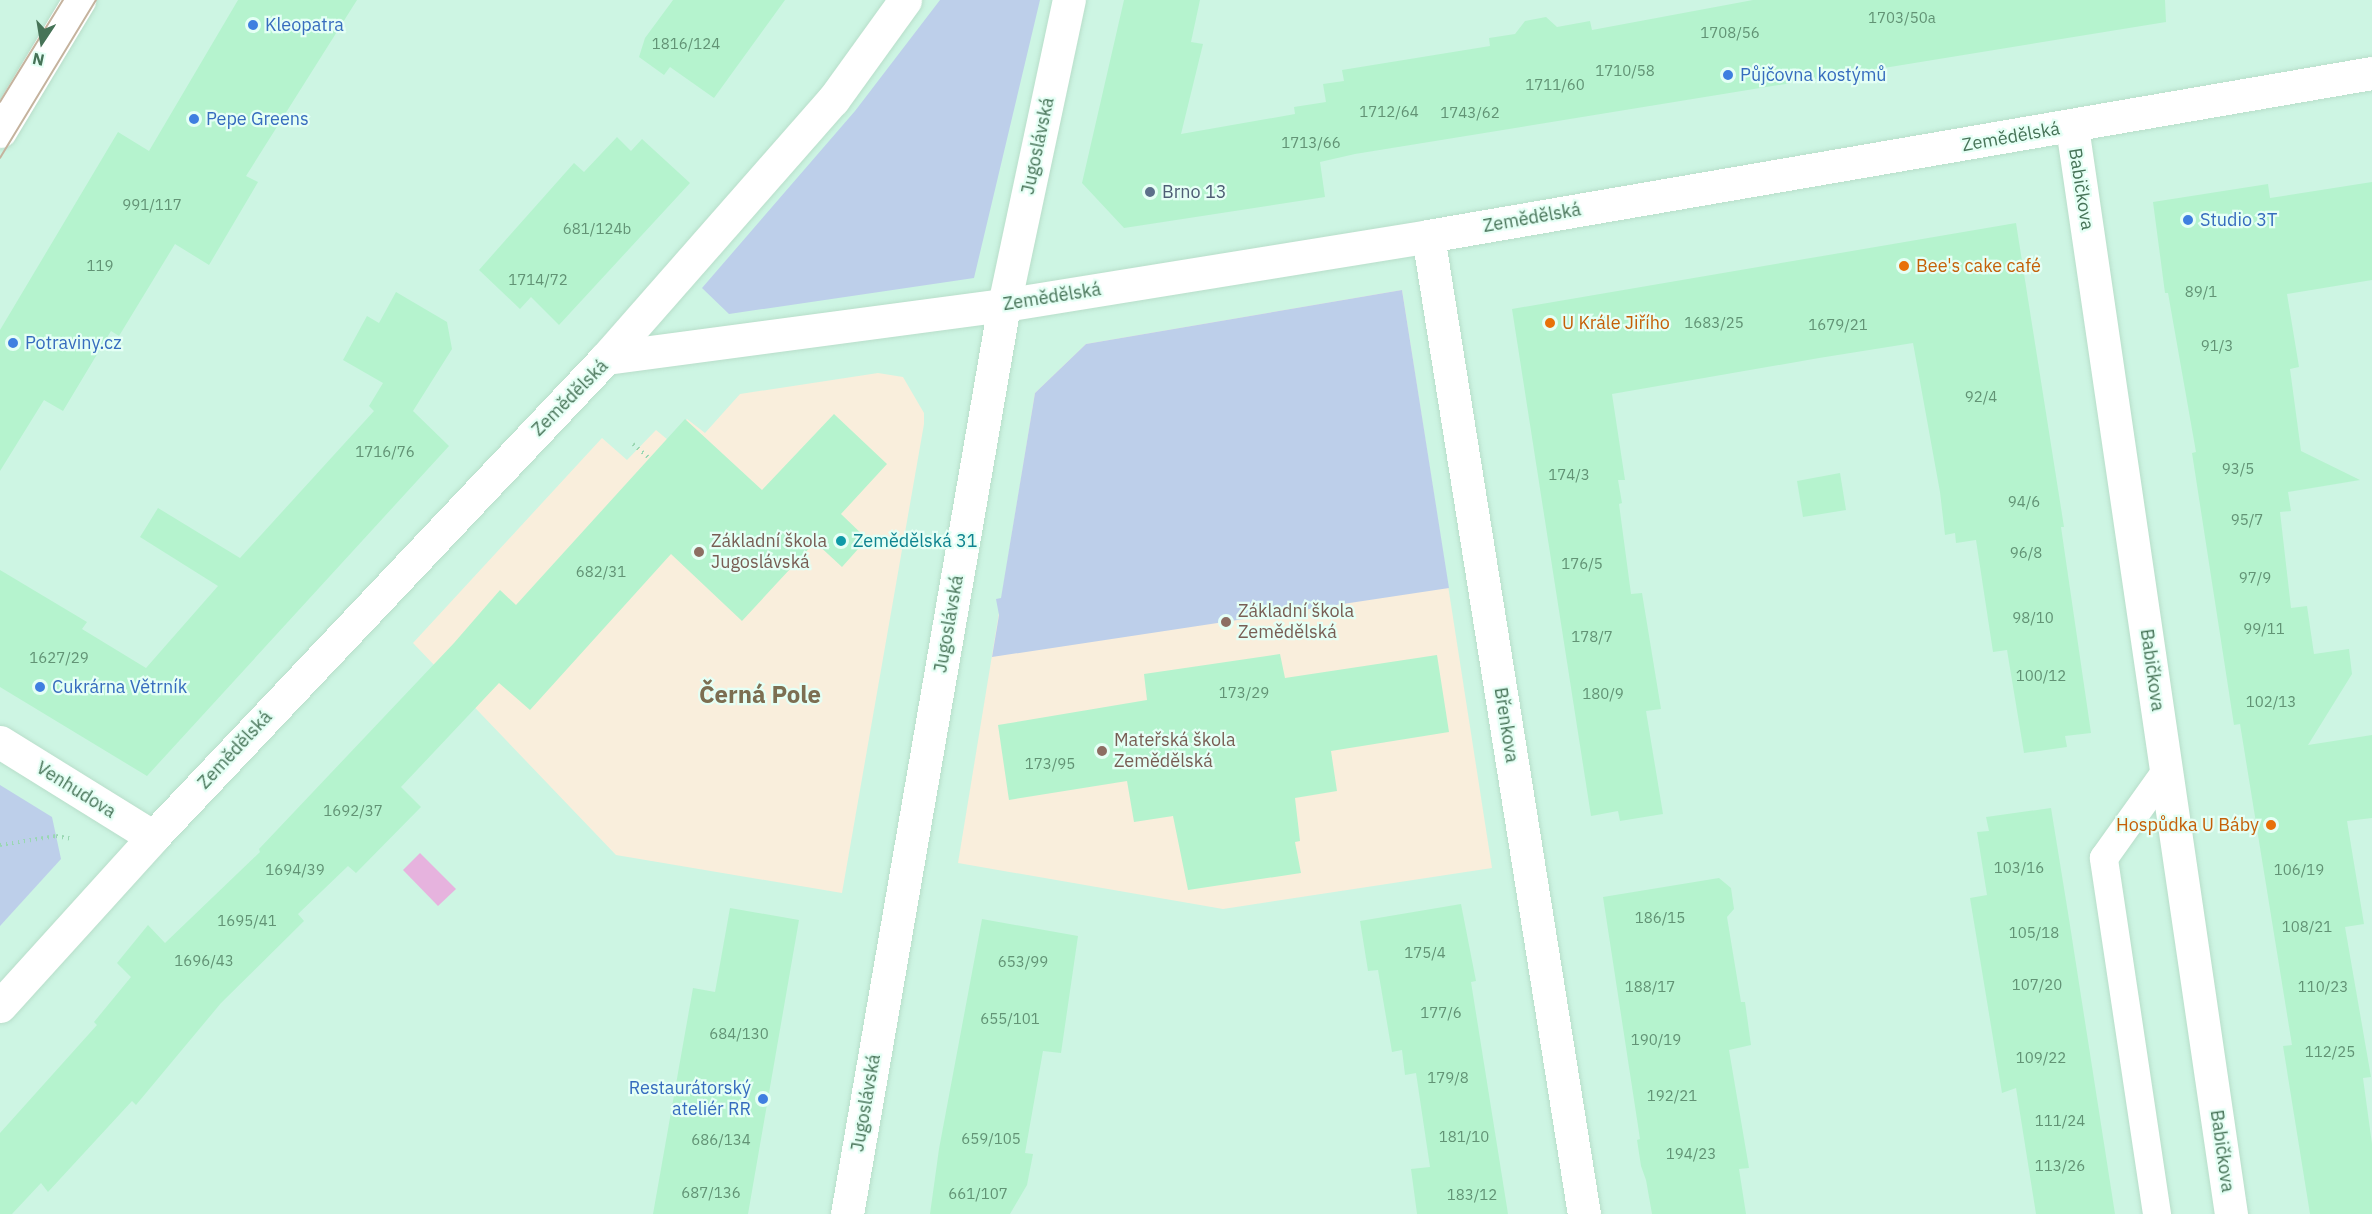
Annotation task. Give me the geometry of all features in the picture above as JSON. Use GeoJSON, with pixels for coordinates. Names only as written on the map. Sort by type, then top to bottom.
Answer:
{"type":"FeatureCollection","features":[{"type":"Feature","properties":{"kind":"street"},"geometry":{"type":"LineString","coordinates":[[0,130],[79,0]]}},
{"type":"Feature","properties":{"kind":"street"},"geometry":{"type":"LineString","coordinates":[[606,358],[833,100],[905,0]]}},
{"type":"Feature","properties":{"kind":"street","name":"Jugoslávská"},"geometry":{"type":"LineString","coordinates":[[847,1214],[1004,305],[1069,0]]}},
{"type":"Feature","properties":{"kind":"street","name":"Zemědělská"},"geometry":{"type":"LineString","coordinates":[[0,1006],[153,837],[606,358],[1004,305],[2072,127],[2372,73]]}},
{"type":"Feature","properties":{"kind":"street","name":"Babičkova"},"geometry":{"type":"LineString","coordinates":[[2072,127],[2231,1214]]}},
{"type":"Feature","properties":{"kind":"street","name":"Břenkova"},"geometry":{"type":"LineString","coordinates":[[1428,236],[1584,1214]]}},
{"type":"Feature","properties":{"kind":"street","name":"Venhudova"},"geometry":{"type":"LineString","coordinates":[[0,742],[153,837]]}},
{"type":"Feature","properties":{"kind":"lane"},"geometry":{"type":"LineString","coordinates":[[2157,1214],[2104,858],[2166,771]]}},
{"type":"Feature","properties":{"kind":"path"},"geometry":{"type":"LineString","coordinates":[[633,444],[649,458]]}},
{"type":"Feature","properties":{"kind":"shaded area"},"geometry":{"type":"Polygon","coordinates":[[[0,0],[2372,0],[2372,1214],[0,1214],[0,0]]]}},
{"type":"Feature","properties":{"kind":"shaded area"},"geometry":{"type":"Polygon","coordinates":[[[940,0],[1040,0],[974,278],[729,314],[702,288],[855,111],[940,0]]]}},
{"type":"Feature","properties":{"kind":"shaded area","name":"Základní škola Zemědělská"},"geometry":{"type":"Polygon","coordinates":[[[1402,290],[1492,868],[1223,909],[958,863],[1035,393],[1086,344],[1402,290]]]}},
{"type":"Feature","properties":{"kind":"shaded area"},"geometry":{"type":"Polygon","coordinates":[[[1402,290],[1449,588],[992,657],[999,615],[996,599],[1001,598],[1035,393],[1086,344],[1402,290]]]}},
{"type":"Feature","properties":{"kind":"shaded area","name":"Základní škola Jugoslávská"},"geometry":{"type":"Polygon","coordinates":[[[878,373],[903,377],[924,413],[924,424],[842,893],[616,855],[413,643],[602,438],[627,460],[656,430],[668,440],[687,419],[705,433],[740,394],[878,373]]]}},
{"type":"Feature","properties":{"kind":"shaded area"},"geometry":{"type":"Polygon","coordinates":[[[0,785],[52,817],[61,859],[0,926],[0,785]]]}},
{"type":"Feature","properties":{"kind":"shaded area"},"geometry":{"type":"Polygon","coordinates":[[[420,853],[456,889],[438,906],[403,870],[420,853]]]}},
{"type":"Feature","properties":{"kind":"building"},"geometry":{"type":"Polygon","coordinates":[[[238,0],[357,0],[246,176],[258,182],[209,265],[175,244],[119,336],[111,331],[63,411],[44,400],[0,471],[0,330],[118,132],[149,151],[238,0]]]}},
{"type":"Feature","properties":{"kind":"building"},"geometry":{"type":"Polygon","coordinates":[[[673,0],[785,0],[714,98],[670,67],[664,75],[639,57],[645,38],[673,0]]]}},
{"type":"Feature","properties":{"kind":"building"},"geometry":{"type":"Polygon","coordinates":[[[1124,0],[1200,0],[1191,42],[1203,44],[1181,134],[1295,114],[1294,107],[1326,102],[1323,84],[1344,81],[1342,70],[1490,46],[1489,38],[1515,34],[1525,21],[1546,17],[1557,27],[1590,21],[1592,30],[1753,0],[2165,0],[2166,22],[1355,154],[1320,162],[1325,197],[1124,228],[1082,183],[1124,0]]]}},
{"type":"Feature","properties":{"kind":"building"},"geometry":{"type":"Polygon","coordinates":[[[617,137],[631,151],[642,139],[690,183],[559,325],[531,297],[520,309],[479,270],[574,163],[584,172],[617,137]]]}},
{"type":"Feature","properties":{"kind":"building"},"geometry":{"type":"Polygon","coordinates":[[[2372,182],[2372,280],[2287,294],[2299,367],[2290,369],[2301,451],[2360,480],[2288,492],[2291,511],[2280,512],[2291,608],[2307,606],[2314,654],[2349,649],[2352,674],[2308,745],[2372,735],[2372,818],[2347,821],[2364,924],[2345,927],[2371,1077],[2363,1078],[2372,1144],[2372,1214],[2310,1214],[2283,1046],[2292,1045],[2240,724],[2234,725],[2192,453],[2196,452],[2168,293],[2165,293],[2153,202],[2268,184],[2270,198],[2372,182]]]}},
{"type":"Feature","properties":{"kind":"building"},"geometry":{"type":"Polygon","coordinates":[[[2016,223],[2064,527],[2061,527],[2091,733],[2065,736],[2067,747],[2024,753],[2007,650],[1993,652],[1976,540],[1956,543],[1955,533],[1945,535],[1940,492],[1913,343],[1819,358],[1612,394],[1625,480],[1618,480],[1622,503],[1619,504],[1631,594],[1642,593],[1661,709],[1646,711],[1663,814],[1620,821],[1618,811],[1591,816],[1512,309],[2016,223]]]}},
{"type":"Feature","properties":{"kind":"building"},"geometry":{"type":"Polygon","coordinates":[[[396,292],[447,322],[452,349],[413,411],[449,446],[147,776],[0,687],[0,570],[87,622],[82,629],[146,668],[218,586],[140,537],[158,508],[240,558],[374,411],[369,406],[383,383],[343,360],[367,316],[379,323],[396,292]]]}},
{"type":"Feature","properties":{"kind":"building"},"geometry":{"type":"Polygon","coordinates":[[[834,414],[887,464],[841,514],[867,539],[842,567],[815,542],[742,621],[671,554],[530,710],[499,683],[401,787],[421,807],[356,873],[348,866],[298,914],[304,921],[221,1003],[136,1105],[132,1101],[48,1192],[41,1183],[12,1214],[0,1214],[0,1133],[97,1025],[94,1022],[131,977],[117,963],[148,925],[165,943],[260,852],[259,849],[454,643],[500,590],[516,605],[685,419],[762,490],[834,414]]]}},
{"type":"Feature","properties":{"kind":"building"},"geometry":{"type":"Polygon","coordinates":[[[1840,473],[1846,510],[1803,517],[1797,481],[1840,473]]]}},
{"type":"Feature","properties":{"kind":"building"},"geometry":{"type":"Polygon","coordinates":[[[1280,654],[1285,678],[1437,655],[1449,732],[1331,751],[1337,791],[1295,798],[1300,841],[1295,842],[1301,873],[1188,890],[1173,816],[1134,822],[1127,781],[1009,800],[998,725],[1147,700],[1144,674],[1280,654]]]}},
{"type":"Feature","properties":{"kind":"building"},"geometry":{"type":"Polygon","coordinates":[[[2051,808],[2115,1214],[2036,1214],[2016,1088],[2002,1093],[1970,898],[1987,895],[1977,832],[1989,831],[1986,817],[2051,808]]]}},
{"type":"Feature","properties":{"kind":"building"},"geometry":{"type":"Polygon","coordinates":[[[1719,878],[1731,888],[1734,909],[1727,917],[1741,1002],[1745,1002],[1751,1045],[1729,1050],[1749,1168],[1739,1169],[1746,1214],[1652,1214],[1641,1166],[1637,1140],[1640,1139],[1603,897],[1719,878]]]}},
{"type":"Feature","properties":{"kind":"building"},"geometry":{"type":"Polygon","coordinates":[[[1461,904],[1476,981],[1471,982],[1508,1214],[1417,1214],[1411,1169],[1430,1167],[1416,1073],[1405,1075],[1402,1050],[1392,1052],[1378,970],[1368,971],[1360,921],[1461,904]]]}},
{"type":"Feature","properties":{"kind":"building"},"geometry":{"type":"Polygon","coordinates":[[[730,908],[799,920],[748,1214],[653,1214],[693,988],[715,992],[730,908]]]}},
{"type":"Feature","properties":{"kind":"building"},"geometry":{"type":"Polygon","coordinates":[[[982,919],[1078,936],[1061,1053],[1043,1051],[1025,1153],[1033,1154],[1027,1185],[1010,1214],[930,1214],[939,1149],[982,919]]]}},
{"type":"Feature","properties":{"kind":"tram line"},"geometry":{"type":"LineString","coordinates":[[0,102],[63,0]]}},
{"type":"Feature","properties":{"kind":"tram line"},"geometry":{"type":"LineString","coordinates":[[0,158],[96,0]]}},
{"type":"Feature","properties":{"kind":"place","name":"Kleopatra"},"geometry":{"type":"Point","coordinates":[253,25]}},
{"type":"Feature","properties":{"kind":"place","name":"Půjčovna kostýmů"},"geometry":{"type":"Point","coordinates":[1728,75]}},
{"type":"Feature","properties":{"kind":"place","name":"Pepe Greens"},"geometry":{"type":"Point","coordinates":[194,119]}},
{"type":"Feature","properties":{"kind":"place","name":"Brno 13"},"geometry":{"type":"Point","coordinates":[1150,192]}},
{"type":"Feature","properties":{"kind":"place","name":"Studio 3T"},"geometry":{"type":"Point","coordinates":[2188,220]}},
{"type":"Feature","properties":{"kind":"place","name":"Bee's cake café"},"geometry":{"type":"Point","coordinates":[1904,266]}},
{"type":"Feature","properties":{"kind":"place","name":"U Krále Jiřího"},"geometry":{"type":"Point","coordinates":[1550,323]}},
{"type":"Feature","properties":{"kind":"place","name":"Potraviny.cz"},"geometry":{"type":"Point","coordinates":[13,343]}},
{"type":"Feature","properties":{"kind":"place","name":"Zemědělská 31"},"geometry":{"type":"Point","coordinates":[841,541]}},
{"type":"Feature","properties":{"kind":"place","name":"Základní škola Jugoslávská"},"geometry":{"type":"Point","coordinates":[699,552]}},
{"type":"Feature","properties":{"kind":"place","name":"Základní škola Zemědělská"},"geometry":{"type":"Point","coordinates":[1226,622]}},
{"type":"Feature","properties":{"kind":"place","name":"Cukrárna Větrník"},"geometry":{"type":"Point","coordinates":[40,687]}},
{"type":"Feature","properties":{"kind":"place","name":"Mateřská škola Zemědělská"},"geometry":{"type":"Point","coordinates":[1102,751]}},
{"type":"Feature","properties":{"kind":"place","name":"Hospůdka U Báby"},"geometry":{"type":"Point","coordinates":[2271,825]}},
{"type":"Feature","properties":{"kind":"place","name":"Restaurátorský ateliér RR"},"geometry":{"type":"Point","coordinates":[763,1099]}},
{"type":"Feature","properties":{"kind":"district","name":"Černá Pole"},"geometry":{"type":"Point","coordinates":[760,695]}}]}
